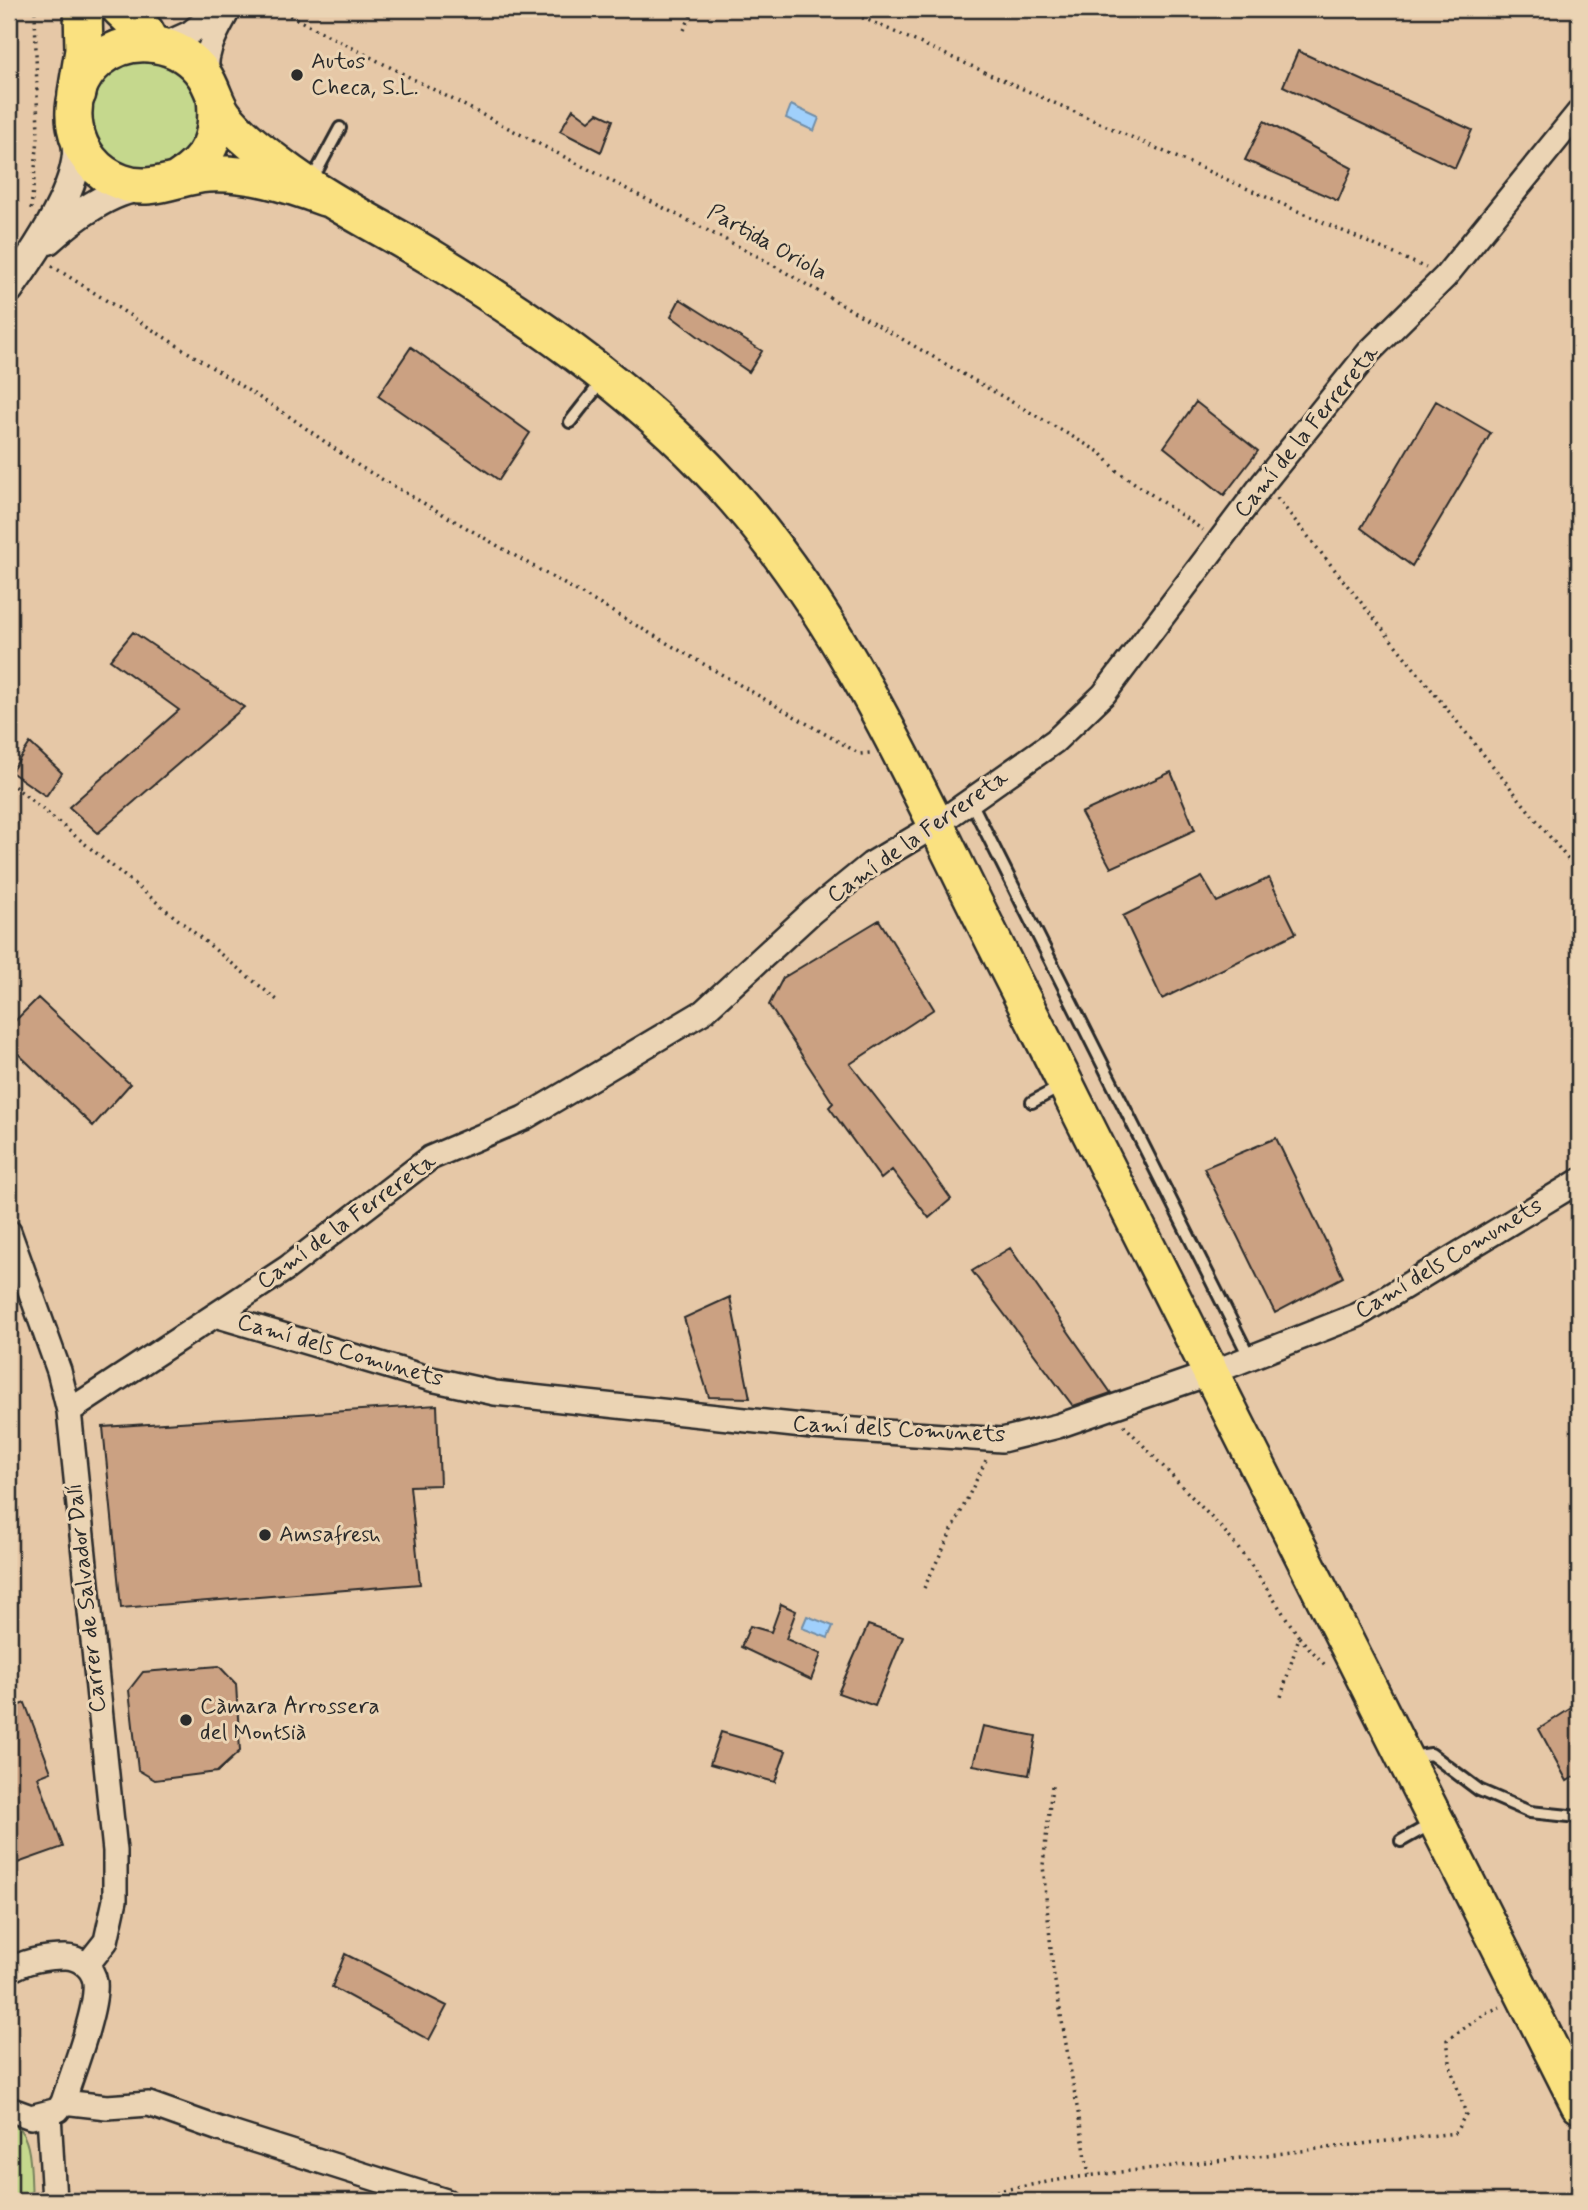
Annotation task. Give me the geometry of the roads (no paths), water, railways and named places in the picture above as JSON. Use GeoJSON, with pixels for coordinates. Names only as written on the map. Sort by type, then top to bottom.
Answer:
{"type":"FeatureCollection","features":[{"type":"Feature","properties":{"kind":"highway"},"geometry":{"type":"LineString","coordinates":[[77,93],[84,50],[83,9]]}},
{"type":"Feature","properties":{"kind":"highway"},"geometry":{"type":"LineString","coordinates":[[121,9],[156,44]]}},
{"type":"Feature","properties":{"kind":"main road"},"geometry":{"type":"LineString","coordinates":[[212,91],[217,118],[212,142],[197,164],[167,184],[144,187],[127,184],[102,173],[83,152],[75,132],[73,118],[77,93],[84,78],[101,59],[125,46],[156,44],[183,55],[194,63],[212,91],[233,125],[273,160],[317,192],[430,256],[523,316],[650,414],[735,497],[834,632],[936,825],[1579,2105]]}},
{"type":"Feature","properties":{"kind":"main road"},"geometry":{"type":"LineString","coordinates":[[178,179],[208,174],[245,176],[317,192]]}},
{"type":"Feature","properties":{"kind":"street"},"geometry":{"type":"LineString","coordinates":[[156,44],[190,33],[220,9]]}},
{"type":"Feature","properties":{"kind":"street"},"geometry":{"type":"LineString","coordinates":[[212,91],[205,71],[206,60],[229,9]]}},
{"type":"Feature","properties":{"kind":"street","name":"Camí de la Ferrereta"},"geometry":{"type":"LineString","coordinates":[[69,1410],[287,1268],[430,1158],[524,1118],[703,1012],[812,912],[871,864],[936,825],[1055,741],[1104,694],[1264,482],[1369,352],[1445,277],[1579,112]]}},
{"type":"Feature","properties":{"kind":"street"},"geometry":{"type":"LineString","coordinates":[[9,289],[30,261],[65,193],[77,153],[75,132]]}},
{"type":"Feature","properties":{"kind":"street"},"geometry":{"type":"LineString","coordinates":[[30,261],[73,218],[129,187],[144,187]]}},
{"type":"Feature","properties":{"kind":"street","name":"Camí dels Comunets"},"geometry":{"type":"LineString","coordinates":[[215,1315],[430,1379],[495,1393],[812,1427],[996,1439],[1058,1426],[1108,1409],[1211,1373],[1358,1315],[1579,1181]]}},
{"type":"Feature","properties":{"kind":"street","name":"Carrer de Salvador Dalí"},"geometry":{"type":"LineString","coordinates":[[9,1233],[59,1371],[69,1410],[115,1852],[115,1900],[106,1941],[87,1965]]}},
{"type":"Feature","properties":{"kind":"street"},"geometry":{"type":"LineString","coordinates":[[9,1972],[21,1964],[44,1958],[70,1957],[87,1965],[95,1981],[93,2005],[56,2108],[54,2201]]}},
{"type":"Feature","properties":{"kind":"street"},"geometry":{"type":"LineString","coordinates":[[9,2109],[31,2117],[56,2108],[149,2104],[446,2201]]}},
{"type":"Feature","properties":{"kind":"lane"},"geometry":{"type":"LineString","coordinates":[[317,192],[340,128]]}},
{"type":"Feature","properties":{"kind":"lane"},"geometry":{"type":"LineString","coordinates":[[570,422],[604,377]]}},
{"type":"Feature","properties":{"kind":"lane"},"geometry":{"type":"LineString","coordinates":[[970,800],[1250,1358]]}},
{"type":"Feature","properties":{"kind":"lane"},"geometry":{"type":"LineString","coordinates":[[1031,1102],[1066,1084]]}},
{"type":"Feature","properties":{"kind":"lane"},"geometry":{"type":"LineString","coordinates":[[1405,1758],[1432,1754],[1479,1790],[1530,1812],[1579,1817]]}},
{"type":"Feature","properties":{"kind":"lane"},"geometry":{"type":"LineString","coordinates":[[1401,1841],[1437,1821]]}},
{"type":"Feature","properties":{"kind":"water"},"geometry":{"type":"Polygon","coordinates":[[[791,105],[819,118],[814,131],[786,118],[791,105]]]}},
{"type":"Feature","properties":{"kind":"water"},"geometry":{"type":"Polygon","coordinates":[[[807,1616],[833,1626],[828,1638],[802,1628],[807,1616]]]}},
{"type":"Feature","properties":{"kind":"place","name":"Autos Checa, S.L."},"geometry":{"type":"Point","coordinates":[297,75]}},
{"type":"Feature","properties":{"kind":"place","name":"Amsafresh"},"geometry":{"type":"Point","coordinates":[265,1535]}},
{"type":"Feature","properties":{"kind":"place","name":"Càmara Arrossera del Montsià"},"geometry":{"type":"Point","coordinates":[186,1720]}}]}
